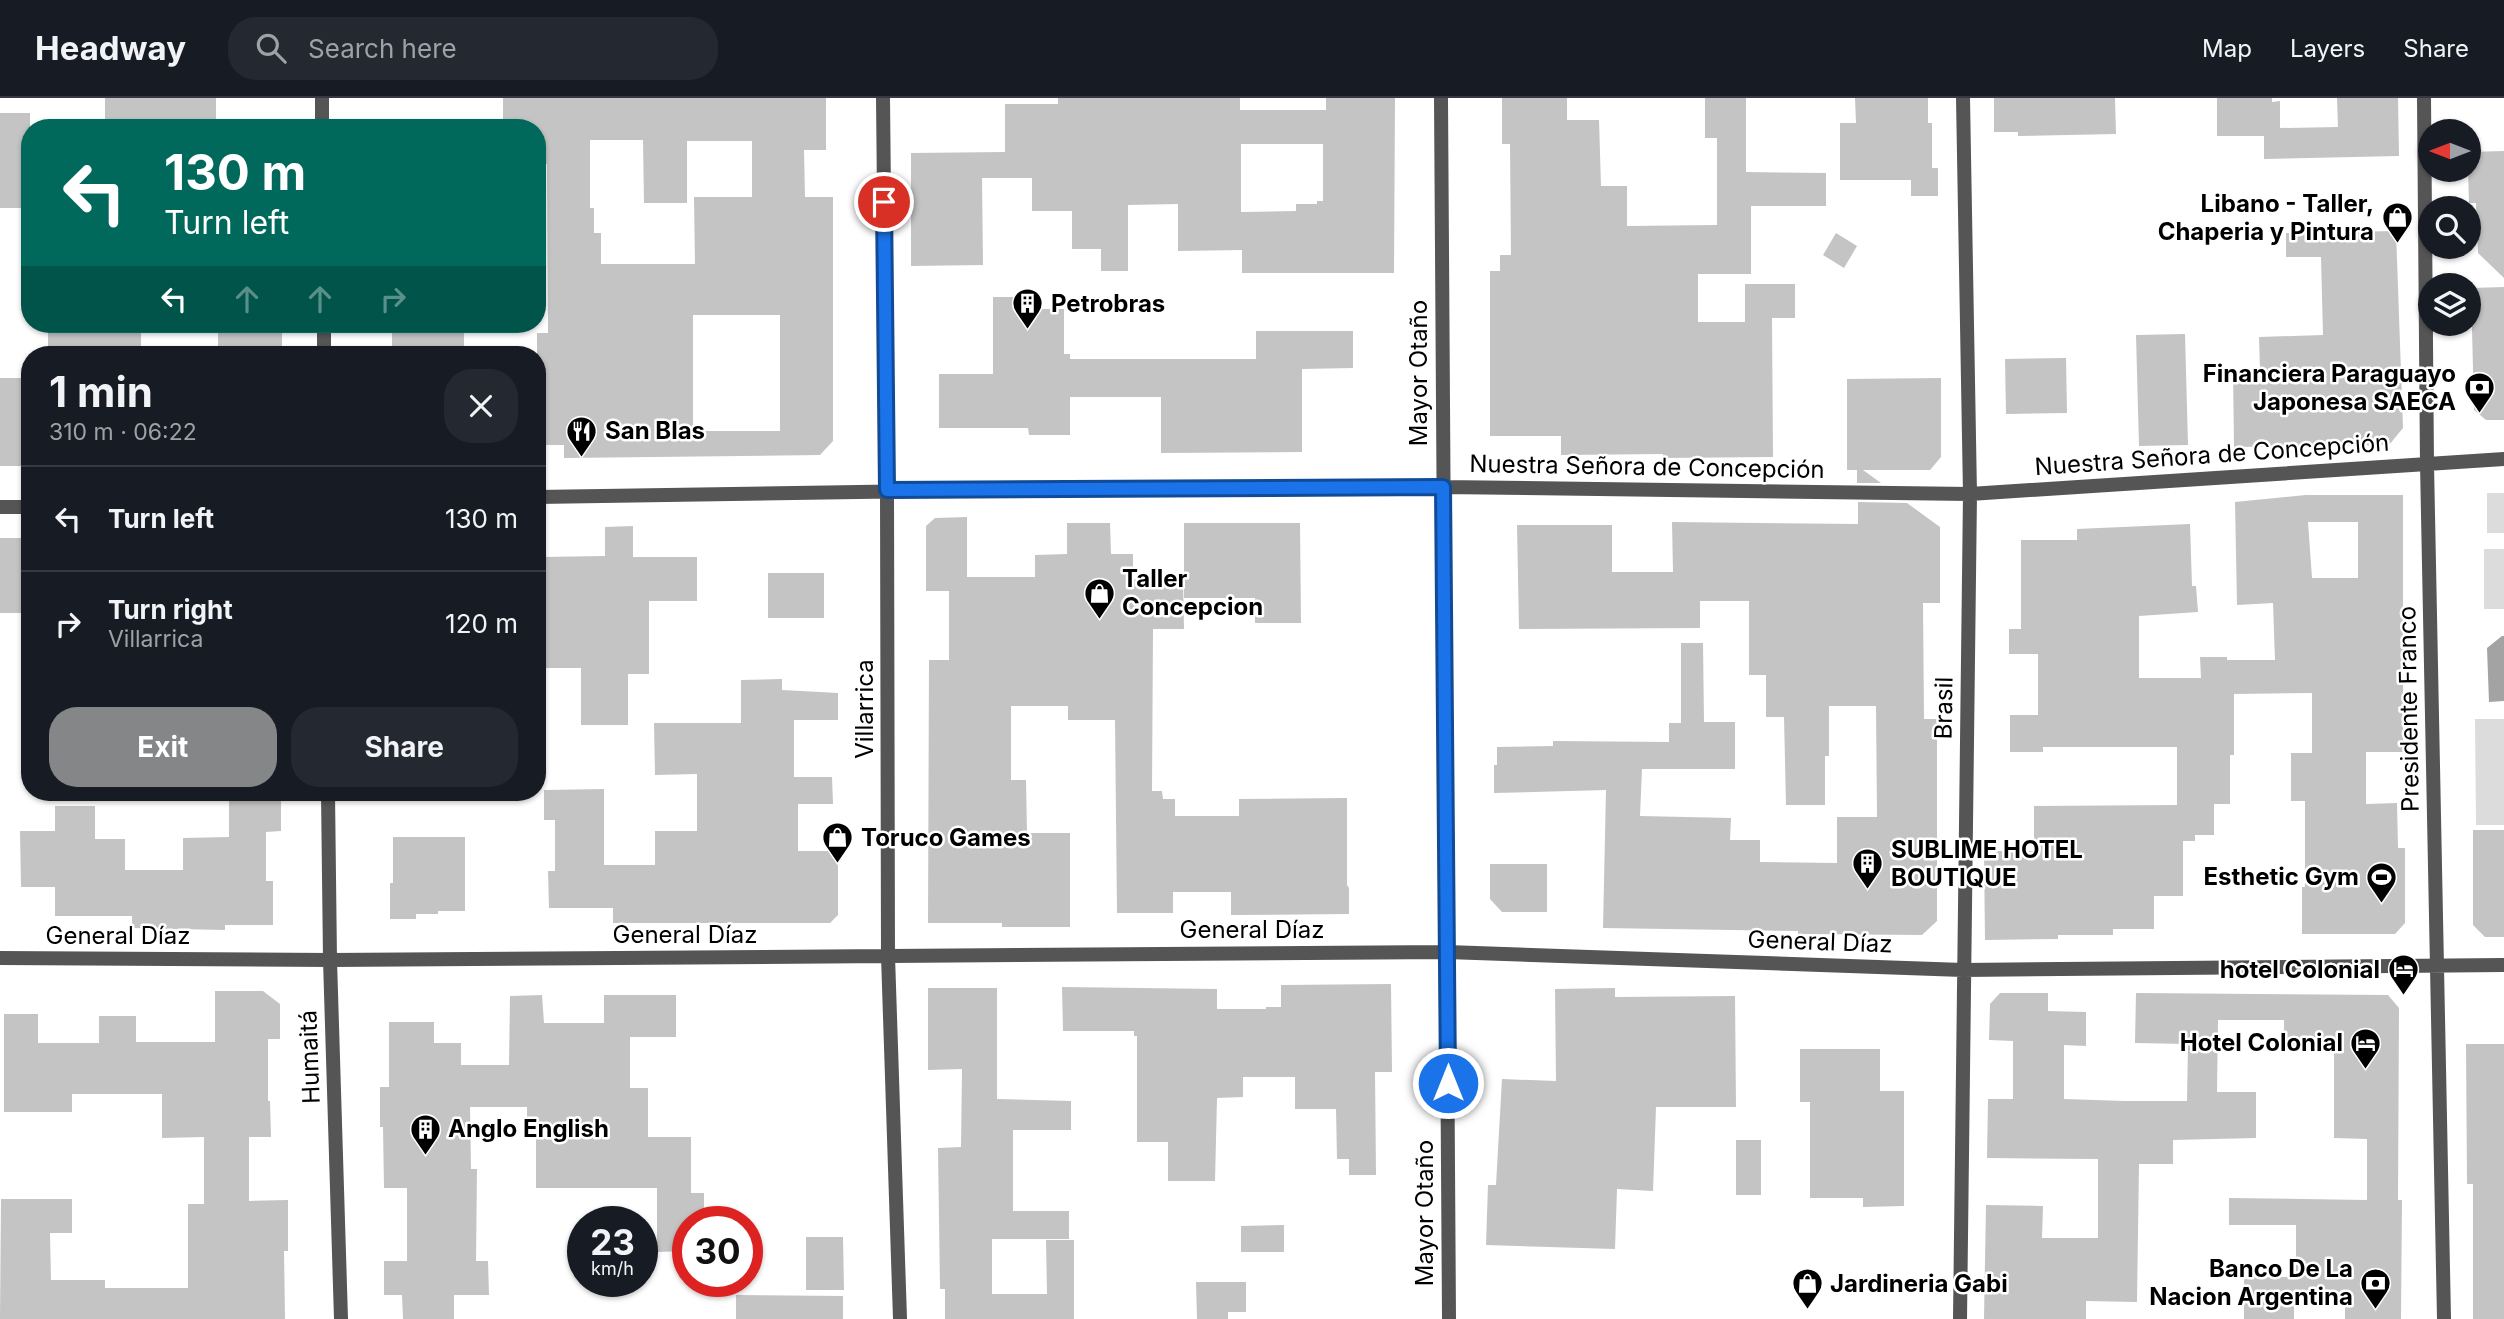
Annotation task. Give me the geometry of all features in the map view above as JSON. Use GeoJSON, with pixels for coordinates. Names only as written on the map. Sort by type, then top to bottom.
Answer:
{"type":"FeatureCollection","features":[{"type":"Feature","properties":{"kind":"street"},"geometry":{"type":"LineString","coordinates":[[321,98],[322,119]]}},
{"type":"Feature","properties":{"kind":"street","name":"Villarrica"},"geometry":{"type":"LineString","coordinates":[[883,98],[888,956],[900,1319]]}},
{"type":"Feature","properties":{"kind":"street","name":"Mayor Otaño"},"geometry":{"type":"LineString","coordinates":[[1441,98],[1448,1319]]}},
{"type":"Feature","properties":{"kind":"street","name":"Brasil"},"geometry":{"type":"LineString","coordinates":[[1959,1319],[1970,494],[1963,98]]}},
{"type":"Feature","properties":{"kind":"street","name":"Presidente Franco"},"geometry":{"type":"LineString","coordinates":[[2424,98],[2427,464],[2444,1319]]}},
{"type":"Feature","properties":{"kind":"street","name":"Nuestra Señora de Concepción"},"geometry":{"type":"LineString","coordinates":[[546,497],[887,490],[1443,487],[1970,494],[2504,459]]}},
{"type":"Feature","properties":{"kind":"street"},"geometry":{"type":"LineString","coordinates":[[0,508],[21,507]]}},
{"type":"Feature","properties":{"kind":"street","name":"Humaitá"},"geometry":{"type":"LineString","coordinates":[[328,801],[341,1319]]}},
{"type":"Feature","properties":{"kind":"street","name":"General Díaz"},"geometry":{"type":"LineString","coordinates":[[0,958],[330,960],[1447,952],[1963,970],[2504,965]]}},
{"type":"Feature","properties":{"kind":"shaded area"},"geometry":{"type":"Polygon","coordinates":[[[2487,493],[2504,493],[2504,533],[2487,533],[2487,493]]]}},
{"type":"Feature","properties":{"kind":"shaded area"},"geometry":{"type":"Polygon","coordinates":[[[2484,549],[2504,549],[2504,609],[2484,609],[2484,549]]]}},
{"type":"Feature","properties":{"kind":"shaded area"},"geometry":{"type":"Polygon","coordinates":[[[2502,636],[2504,701],[2489,702],[2487,648],[2502,636]]]}},
{"type":"Feature","properties":{"kind":"shaded area"},"geometry":{"type":"Polygon","coordinates":[[[2475,719],[2504,719],[2504,825],[2476,825],[2475,719]]]}},
{"type":"Feature","properties":{"kind":"building"},"geometry":{"type":"Polygon","coordinates":[[[105,98],[216,98],[216,119],[105,119],[105,98]]]}},
{"type":"Feature","properties":{"kind":"building"},"geometry":{"type":"Polygon","coordinates":[[[503,98],[826,98],[826,150],[804,150],[805,197],[833,197],[833,441],[820,455],[564,458],[564,445],[546,445],[546,346],[537,346],[537,333],[548,333],[546,119],[503,119],[503,98]],[[590,140],[590,208],[594,208],[594,233],[601,233],[601,264],[695,264],[694,197],[752,197],[752,141],[687,141],[687,203],[644,203],[643,140],[590,140]],[[693,315],[693,431],[780,431],[780,315],[693,315]]]}},
{"type":"Feature","properties":{"kind":"building"},"geometry":{"type":"Polygon","coordinates":[[[1058,98],[1240,98],[1240,110],[1326,110],[1326,98],[1395,98],[1394,273],[1242,273],[1242,250],[1178,251],[1178,204],[1128,205],[1128,271],[1101,271],[1101,249],[1072,249],[1072,211],[1032,211],[1032,178],[982,178],[983,265],[911,266],[911,153],[1005,152],[1005,104],[1058,104],[1058,98]],[[1241,144],[1241,212],[1296,211],[1296,204],[1317,204],[1317,201],[1323,201],[1323,144],[1241,144]]]}},
{"type":"Feature","properties":{"kind":"building"},"geometry":{"type":"Polygon","coordinates":[[[1502,98],[1567,98],[1567,120],[1599,120],[1601,186],[1627,186],[1627,226],[1717,225],[1717,138],[1705,138],[1705,98],[1746,98],[1746,172],[1826,173],[1826,206],[1751,206],[1751,274],[1698,274],[1698,322],[1745,322],[1745,284],[1795,284],[1795,318],[1772,318],[1773,457],[1561,455],[1561,436],[1490,436],[1490,271],[1500,271],[1500,255],[1511,255],[1510,144],[1502,144],[1502,98]]]}},
{"type":"Feature","properties":{"kind":"building"},"geometry":{"type":"Polygon","coordinates":[[[1855,98],[1928,98],[1928,123],[1932,123],[1932,168],[1938,168],[1938,196],[1911,196],[1911,180],[1840,180],[1840,123],[1856,123],[1855,98]]]}},
{"type":"Feature","properties":{"kind":"building"},"geometry":{"type":"Polygon","coordinates":[[[1994,98],[2115,98],[2116,134],[2018,136],[2018,132],[1994,132],[1994,98]]]}},
{"type":"Feature","properties":{"kind":"building"},"geometry":{"type":"Polygon","coordinates":[[[2217,98],[2272,98],[2272,102],[2280,101],[2280,128],[2338,127],[2337,98],[2398,98],[2399,156],[2264,159],[2264,136],[2217,136],[2217,98]]]}},
{"type":"Feature","properties":{"kind":"building"},"geometry":{"type":"Polygon","coordinates":[[[0,113],[30,113],[30,119],[21,119],[21,208],[0,208],[0,113]]]}},
{"type":"Feature","properties":{"kind":"building"},"geometry":{"type":"Polygon","coordinates":[[[2504,151],[2504,278],[2481,256],[2481,196],[2469,196],[2468,182],[2482,182],[2482,152],[2504,151]]]}},
{"type":"Feature","properties":{"kind":"building"},"geometry":{"type":"Polygon","coordinates":[[[2396,231],[2403,428],[2389,445],[2234,447],[2233,369],[2260,369],[2259,337],[2323,335],[2321,257],[2286,257],[2286,233],[2396,231]]]}},
{"type":"Feature","properties":{"kind":"building"},"geometry":{"type":"Polygon","coordinates":[[[1836,233],[1857,246],[1844,268],[1823,255],[1836,233]]]}},
{"type":"Feature","properties":{"kind":"building"},"geometry":{"type":"Polygon","coordinates":[[[2504,287],[2504,420],[2486,420],[2474,410],[2472,336],[2481,336],[2481,288],[2504,287]]]}},
{"type":"Feature","properties":{"kind":"building"},"geometry":{"type":"Polygon","coordinates":[[[993,297],[1018,297],[1018,309],[1064,309],[1064,354],[1070,354],[1070,359],[1256,359],[1256,331],[1353,331],[1353,368],[1302,369],[1302,452],[1161,453],[1161,397],[1070,397],[1070,435],[1029,435],[1028,428],[939,428],[939,374],[993,374],[993,297]]]}},
{"type":"Feature","properties":{"kind":"building"},"geometry":{"type":"Polygon","coordinates":[[[48,333],[141,333],[141,346],[48,346],[48,333]]]}},
{"type":"Feature","properties":{"kind":"building"},"geometry":{"type":"Polygon","coordinates":[[[218,333],[282,333],[282,346],[218,346],[218,333]]]}},
{"type":"Feature","properties":{"kind":"building"},"geometry":{"type":"Polygon","coordinates":[[[392,333],[464,333],[464,346],[392,346],[392,333]]]}},
{"type":"Feature","properties":{"kind":"building"},"geometry":{"type":"Polygon","coordinates":[[[2185,334],[2188,445],[2139,446],[2136,335],[2185,334]]]}},
{"type":"Feature","properties":{"kind":"building"},"geometry":{"type":"Polygon","coordinates":[[[2066,358],[2067,413],[2006,414],[2005,359],[2066,358]]]}},
{"type":"Feature","properties":{"kind":"building"},"geometry":{"type":"Polygon","coordinates":[[[0,378],[21,378],[21,466],[0,466],[0,378]]]}},
{"type":"Feature","properties":{"kind":"building"},"geometry":{"type":"Polygon","coordinates":[[[1941,378],[1941,457],[1930,470],[1863,470],[1881,483],[1857,483],[1857,470],[1847,470],[1847,379],[1941,378]]]}},
{"type":"Feature","properties":{"kind":"building"},"geometry":{"type":"Polygon","coordinates":[[[2306,495],[2403,495],[2403,752],[2366,752],[2366,804],[2397,803],[2398,848],[2405,848],[2405,923],[2395,934],[2302,934],[2305,801],[2291,801],[2291,753],[2312,753],[2312,693],[2234,694],[2234,755],[2230,755],[2230,804],[2214,804],[2214,835],[2195,835],[2195,841],[2183,841],[2183,896],[2154,896],[2154,929],[2113,929],[2113,935],[2058,935],[2058,939],[1985,940],[1984,851],[2034,851],[2034,806],[2177,805],[2177,747],[2043,747],[2043,752],[2010,752],[2010,715],[2038,715],[2038,654],[2009,654],[2009,629],[2021,629],[2021,540],[2077,540],[2077,529],[2190,524],[2192,586],[2196,586],[2198,612],[2139,616],[2139,678],[2201,678],[2200,657],[2275,660],[2273,603],[2237,605],[2235,502],[2306,495]],[[2308,522],[2312,578],[2358,578],[2358,522],[2308,522]]]}},
{"type":"Feature","properties":{"kind":"building"},"geometry":{"type":"Polygon","coordinates":[[[1858,502],[1907,503],[1940,527],[1940,603],[1923,603],[1924,719],[1937,719],[1937,921],[1922,935],[1603,928],[1606,790],[1494,793],[1497,747],[1553,746],[1553,741],[1669,742],[1669,723],[1681,723],[1681,643],[1703,643],[1704,722],[1735,722],[1735,769],[1642,769],[1640,816],[1731,818],[1730,840],[1760,840],[1760,862],[1837,863],[1837,817],[1877,817],[1876,706],[1829,706],[1825,805],[1786,805],[1784,717],[1766,717],[1766,675],[1749,675],[1749,601],[1700,601],[1700,628],[1519,629],[1517,525],[1612,525],[1612,572],[1673,572],[1672,522],[1858,524],[1858,502]]]}},
{"type":"Feature","properties":{"kind":"building"},"geometry":{"type":"Polygon","coordinates":[[[967,517],[967,577],[1035,577],[1035,555],[1067,554],[1067,523],[1110,523],[1111,554],[1133,554],[1133,579],[1183,579],[1184,629],[1153,629],[1152,791],[1162,791],[1163,799],[1175,799],[1175,816],[1239,816],[1239,799],[1347,798],[1349,914],[1231,915],[1231,892],[1173,892],[1173,913],[1117,913],[1115,720],[1068,720],[1068,706],[1011,706],[1011,780],[1026,780],[1027,833],[1070,833],[1070,927],[928,923],[929,660],[949,660],[949,591],[926,591],[926,526],[935,518],[967,517]]]}},
{"type":"Feature","properties":{"kind":"building"},"geometry":{"type":"Polygon","coordinates":[[[1184,523],[1300,523],[1301,623],[1255,623],[1255,598],[1184,598],[1184,523]]]}},
{"type":"Feature","properties":{"kind":"building"},"geometry":{"type":"Polygon","coordinates":[[[633,526],[633,557],[697,557],[697,601],[649,601],[649,674],[628,674],[628,725],[581,725],[581,668],[546,668],[546,557],[605,556],[605,527],[633,526]]]}},
{"type":"Feature","properties":{"kind":"building"},"geometry":{"type":"Polygon","coordinates":[[[0,538],[21,538],[21,613],[0,613],[0,538]]]}},
{"type":"Feature","properties":{"kind":"building"},"geometry":{"type":"Polygon","coordinates":[[[768,573],[824,573],[824,618],[768,618],[768,573]]]}},
{"type":"Feature","properties":{"kind":"building"},"geometry":{"type":"Polygon","coordinates":[[[782,679],[782,690],[838,693],[838,720],[794,720],[794,777],[832,777],[833,804],[798,804],[798,851],[838,851],[838,915],[830,923],[613,923],[613,908],[549,908],[548,871],[555,871],[555,820],[544,820],[546,790],[604,789],[604,865],[655,865],[655,831],[697,831],[697,774],[655,775],[654,723],[741,723],[741,680],[782,679]]]}},
{"type":"Feature","properties":{"kind":"building"},"geometry":{"type":"Polygon","coordinates":[[[229,801],[281,801],[281,831],[266,832],[266,881],[273,881],[273,925],[225,925],[225,930],[132,928],[132,916],[55,916],[55,887],[21,887],[20,831],[55,831],[55,806],[95,806],[95,839],[125,839],[125,870],[183,870],[183,838],[229,837],[229,801]]]}},
{"type":"Feature","properties":{"kind":"building"},"geometry":{"type":"Polygon","coordinates":[[[2473,830],[2504,830],[2504,937],[2485,937],[2473,925],[2473,830]]]}},
{"type":"Feature","properties":{"kind":"building"},"geometry":{"type":"Polygon","coordinates":[[[393,837],[465,837],[465,911],[438,911],[438,914],[416,914],[416,919],[390,919],[393,837]]]}},
{"type":"Feature","properties":{"kind":"building"},"geometry":{"type":"Polygon","coordinates":[[[1490,864],[1547,864],[1547,912],[1502,912],[1490,899],[1490,864]]]}},
{"type":"Feature","properties":{"kind":"building"},"geometry":{"type":"Polygon","coordinates":[[[1391,984],[1392,1072],[1375,1072],[1376,1175],[1349,1175],[1349,1159],[1337,1159],[1336,1109],[1295,1109],[1295,1077],[1243,1077],[1243,1097],[1217,1098],[1215,1181],[1168,1181],[1168,1142],[1137,1142],[1137,1036],[1134,1036],[1134,1031],[1063,1031],[1062,987],[1217,989],[1217,1009],[1266,1009],[1281,1007],[1281,985],[1391,984]]]}},
{"type":"Feature","properties":{"kind":"building"},"geometry":{"type":"Polygon","coordinates":[[[928,988],[997,988],[997,1099],[1071,1101],[1071,1130],[1013,1130],[1013,1211],[1069,1211],[1069,1239],[992,1239],[992,1294],[1047,1294],[1046,1240],[1074,1240],[1074,1319],[945,1319],[945,1289],[940,1289],[938,1148],[961,1147],[962,1069],[928,1070],[928,988]]]}},
{"type":"Feature","properties":{"kind":"building"},"geometry":{"type":"Polygon","coordinates":[[[1615,988],[1615,997],[1735,996],[1736,1107],[1656,1107],[1653,1191],[1617,1189],[1615,1249],[1486,1245],[1488,1185],[1496,1185],[1502,1079],[1556,1081],[1555,989],[1615,988]]]}},
{"type":"Feature","properties":{"kind":"building"},"geometry":{"type":"Polygon","coordinates":[[[215,991],[263,991],[280,1004],[280,1039],[268,1039],[271,1137],[249,1137],[249,1201],[288,1200],[288,1251],[284,1251],[285,1319],[0,1319],[1,1199],[72,1199],[72,1233],[50,1233],[51,1280],[105,1280],[105,1288],[188,1288],[188,1204],[204,1204],[204,1137],[162,1138],[162,1094],[72,1094],[72,1112],[4,1112],[4,1014],[38,1014],[38,1043],[99,1043],[99,1016],[136,1016],[136,1042],[215,1042],[215,991]]]}},
{"type":"Feature","properties":{"kind":"building"},"geometry":{"type":"Polygon","coordinates":[[[2000,993],[2048,993],[2048,1011],[2086,1012],[2086,1046],[2064,1045],[2064,1099],[2124,1101],[2187,1101],[2188,1044],[2135,1043],[2136,993],[2388,995],[2399,1008],[2398,1200],[2402,1200],[2401,1319],[2345,1319],[2345,1300],[2294,1300],[2294,1319],[2244,1319],[2244,1277],[2296,1277],[2296,1225],[2229,1225],[2229,1198],[2367,1200],[2367,1139],[2334,1138],[2334,1049],[2284,1048],[2284,1020],[2218,1020],[2217,1092],[2256,1092],[2256,1138],[2173,1140],[2173,1164],[2139,1164],[2137,1302],[2086,1301],[2086,1319],[1984,1319],[1986,1205],[2043,1206],[2042,1238],[2098,1238],[2098,1159],[1987,1158],[1988,1099],[2013,1099],[2013,1041],[1989,1040],[1990,1004],[2000,993]]]}},
{"type":"Feature","properties":{"kind":"building"},"geometry":{"type":"Polygon","coordinates":[[[542,995],[544,1023],[604,1023],[604,995],[676,995],[676,1037],[630,1037],[630,1088],[648,1088],[648,1137],[691,1137],[691,1193],[704,1193],[704,1206],[672,1206],[672,1252],[658,1252],[657,1188],[536,1188],[536,1122],[527,1122],[527,1107],[470,1107],[471,1169],[477,1169],[476,1261],[488,1261],[489,1295],[454,1295],[454,1319],[403,1319],[402,1295],[384,1295],[384,1261],[407,1261],[407,1188],[384,1188],[380,1087],[389,1087],[389,1022],[434,1022],[434,1043],[461,1043],[461,1065],[509,1065],[510,996],[542,995]]]}},
{"type":"Feature","properties":{"kind":"building"},"geometry":{"type":"Polygon","coordinates":[[[2466,1044],[2504,1044],[2504,1319],[2473,1319],[2473,1184],[2467,1184],[2466,1044]]]}},
{"type":"Feature","properties":{"kind":"building"},"geometry":{"type":"Polygon","coordinates":[[[1800,1049],[1880,1049],[1880,1091],[1904,1091],[1904,1206],[1863,1207],[1863,1198],[1810,1198],[1810,1102],[1800,1102],[1800,1049]]]}},
{"type":"Feature","properties":{"kind":"building"},"geometry":{"type":"Polygon","coordinates":[[[1736,1140],[1761,1140],[1761,1195],[1736,1195],[1736,1140]]]}},
{"type":"Feature","properties":{"kind":"building"},"geometry":{"type":"Polygon","coordinates":[[[1284,1225],[1284,1252],[1241,1252],[1241,1226],[1284,1225]]]}},
{"type":"Feature","properties":{"kind":"building"},"geometry":{"type":"Polygon","coordinates":[[[806,1237],[843,1237],[844,1290],[806,1290],[806,1237]]]}},
{"type":"Feature","properties":{"kind":"building"},"geometry":{"type":"Polygon","coordinates":[[[1196,1282],[1246,1282],[1246,1312],[1228,1312],[1228,1319],[1197,1319],[1196,1282]]]}},
{"type":"Feature","properties":{"kind":"building"},"geometry":{"type":"Polygon","coordinates":[[[843,1296],[843,1319],[736,1319],[736,1297],[843,1296]]]}},
{"type":"Feature","properties":{"kind":"place","name":"Libano - Taller, Chaperia y Pintura"},"geometry":{"type":"Point","coordinates":[2397,245]}},
{"type":"Feature","properties":{"kind":"place","name":"Petrobras"},"geometry":{"type":"Point","coordinates":[1028,331]}},
{"type":"Feature","properties":{"kind":"place","name":"Financiera Paraguayo Japonesa SAECA"},"geometry":{"type":"Point","coordinates":[2479,415]}},
{"type":"Feature","properties":{"kind":"place","name":"San Blas"},"geometry":{"type":"Point","coordinates":[582,458]}},
{"type":"Feature","properties":{"kind":"place","name":"Taller Concepcion"},"geometry":{"type":"Point","coordinates":[1099,620]}},
{"type":"Feature","properties":{"kind":"place","name":"Toruco Games"},"geometry":{"type":"Point","coordinates":[838,865]}},
{"type":"Feature","properties":{"kind":"place","name":"SUBLIME HOTEL BOUTIQUE"},"geometry":{"type":"Point","coordinates":[1868,891]}},
{"type":"Feature","properties":{"kind":"place","name":"Esthetic Gym"},"geometry":{"type":"Point","coordinates":[2382,904]}},
{"type":"Feature","properties":{"kind":"place","name":"hotel Colonial"},"geometry":{"type":"Point","coordinates":[2403,997]}},
{"type":"Feature","properties":{"kind":"place","name":"Hotel Colonial"},"geometry":{"type":"Point","coordinates":[2366,1070]}},
{"type":"Feature","properties":{"kind":"place","name":"Anglo English"},"geometry":{"type":"Point","coordinates":[425,1156]}},
{"type":"Feature","properties":{"kind":"place","name":"Banco De La Nacion Argentina"},"geometry":{"type":"Point","coordinates":[2376,1310]}},
{"type":"Feature","properties":{"kind":"place","name":"Jardineria Gabi"},"geometry":{"type":"Point","coordinates":[1807,1311]}},
{"type":"Feature","properties":{"kind":"route"},"geometry":{"type":"LineString","coordinates":[[884,202],[887,490],[1443,487],[1448,1083]]}}]}
